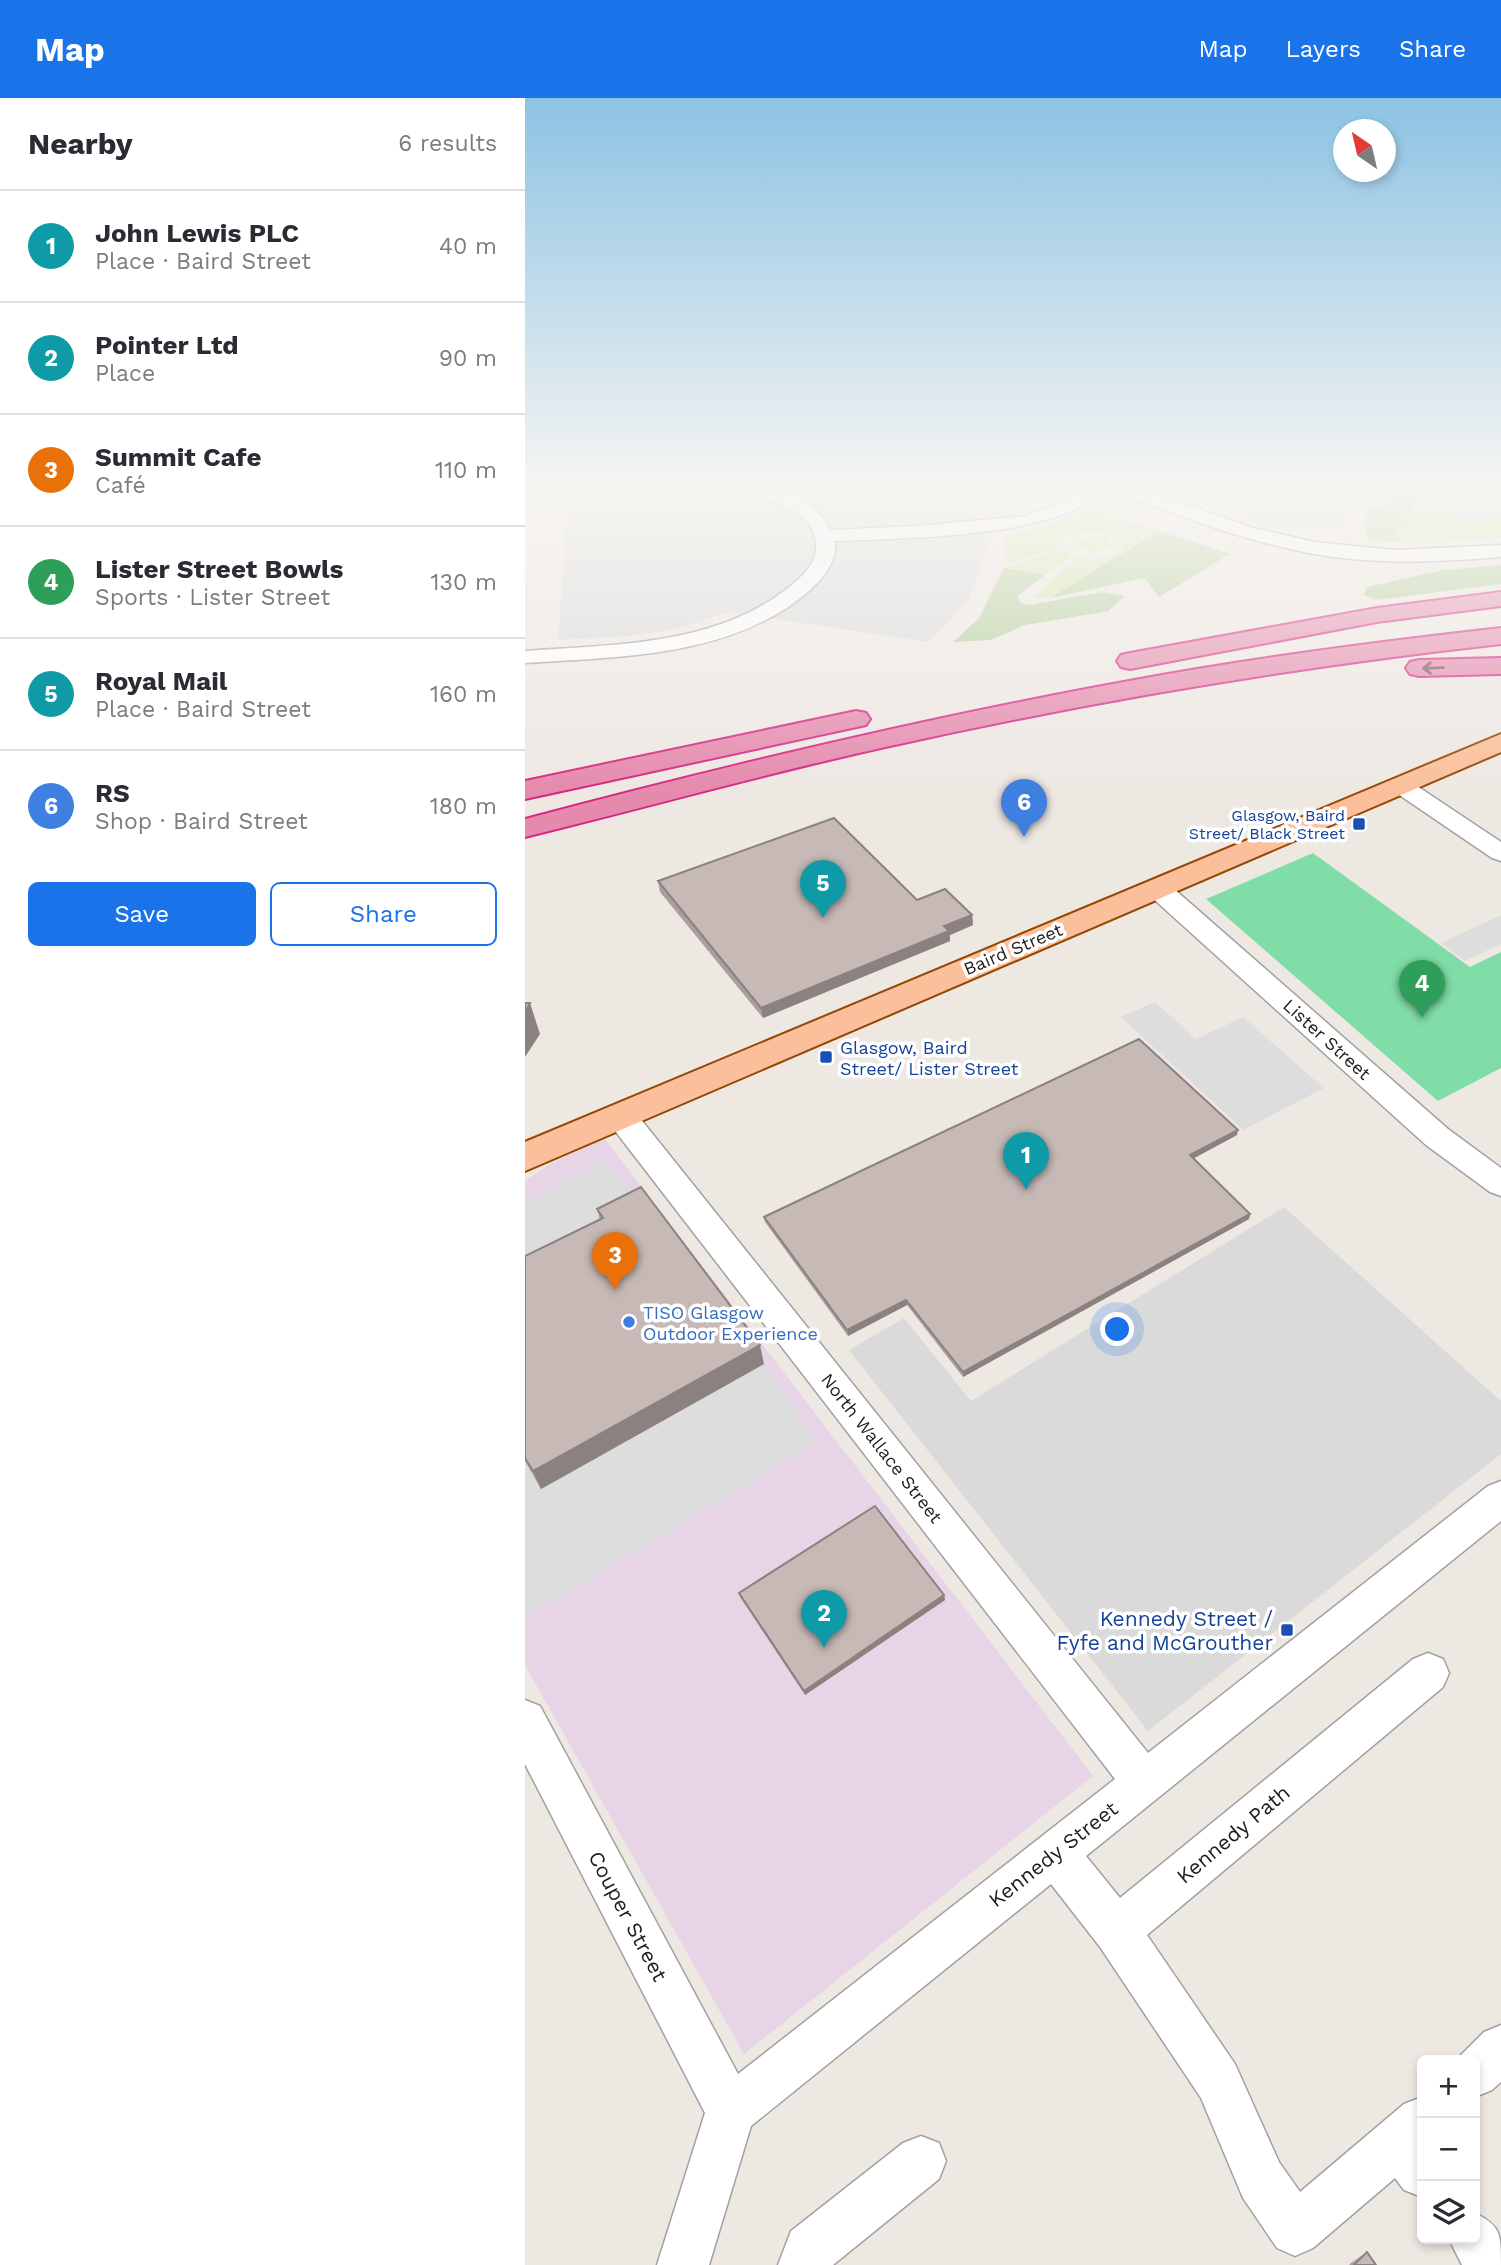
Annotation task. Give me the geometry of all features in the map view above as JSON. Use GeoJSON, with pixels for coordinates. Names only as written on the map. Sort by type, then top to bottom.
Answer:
{"type":"FeatureCollection","features":[{"type":"Feature","properties":{"kind":"highway"},"geometry":{"type":"LineString","coordinates":[[1108,665],[1377,615],[1501,599]]}},
{"type":"Feature","properties":{"kind":"highway"},"geometry":{"type":"LineString","coordinates":[[586,777],[1215,656],[1359,634],[1501,618]]}},
{"type":"Feature","properties":{"kind":"highway"},"geometry":{"type":"LineString","coordinates":[[534,825],[861,743],[1031,706],[1233,669],[1501,636]]}},
{"type":"Feature","properties":{"kind":"highway"},"geometry":{"type":"LineString","coordinates":[[534,825],[1048,719],[1203,690],[1327,674],[1501,666]]}},
{"type":"Feature","properties":{"kind":"highway"},"geometry":{"type":"LineString","coordinates":[[937,701],[1004,687]]}},
{"type":"Feature","properties":{"kind":"highway"},"geometry":{"type":"LineString","coordinates":[[525,790],[910,707]]}},
{"type":"Feature","properties":{"kind":"main road","name":"Baird Street"},"geometry":{"type":"LineString","coordinates":[[525,1157],[628,1125],[1157,888],[1501,742]]}},
{"type":"Feature","properties":{"kind":"street"},"geometry":{"type":"LineString","coordinates":[[525,657],[671,643],[743,623],[784,602],[800,589]]}},
{"type":"Feature","properties":{"kind":"street"},"geometry":{"type":"LineString","coordinates":[[1400,785],[1501,853]]}},
{"type":"Feature","properties":{"kind":"street","name":"Lister Street"},"geometry":{"type":"LineString","coordinates":[[1157,888],[1437,1137],[1501,1184]]}},
{"type":"Feature","properties":{"kind":"street","name":"North Wallace Street"},"geometry":{"type":"LineString","coordinates":[[628,1125],[1144,1782]]}},
{"type":"Feature","properties":{"kind":"street","name":"Kennedy Street"},"geometry":{"type":"LineString","coordinates":[[731,2111],[1501,1498]]}},
{"type":"Feature","properties":{"kind":"street","name":"Kennedy Path"},"geometry":{"type":"LineString","coordinates":[[1116,1931],[1428,1673]]}},
{"type":"Feature","properties":{"kind":"street","name":"Couper Street"},"geometry":{"type":"LineString","coordinates":[[525,1721],[731,2111]]}},
{"type":"Feature","properties":{"kind":"street"},"geometry":{"type":"LineString","coordinates":[[1055,1852],[1116,1931],[1218,2081],[1261,2180],[1295,2230],[1415,2146]]}},
{"type":"Feature","properties":{"kind":"street"},"geometry":{"type":"LineString","coordinates":[[1480,2068],[1501,2049]]}},
{"type":"Feature","properties":{"kind":"street"},"geometry":{"type":"LineString","coordinates":[[683,2265],[731,2111]]}},
{"type":"Feature","properties":{"kind":"street"},"geometry":{"type":"LineString","coordinates":[[804,2265],[810,2250],[921,2161]]}},
{"type":"Feature","properties":{"kind":"street"},"geometry":{"type":"LineString","coordinates":[[1479,2244],[1495,2265]]}},
{"type":"Feature","properties":{"kind":"shaded area"},"geometry":{"type":"Polygon","coordinates":[[[562,589],[972,589],[968,600],[929,642],[728,612],[675,629],[630,636],[558,640],[562,589]]]}},
{"type":"Feature","properties":{"kind":"shaded area"},"geometry":{"type":"Polygon","coordinates":[[[1501,915],[1501,944],[1465,961],[1441,943],[1501,915]]]}},
{"type":"Feature","properties":{"kind":"shaded area"},"geometry":{"type":"Polygon","coordinates":[[[1155,1002],[1196,1039],[1243,1017],[1324,1088],[1243,1130],[1121,1017],[1155,1002]]]}},
{"type":"Feature","properties":{"kind":"shaded area"},"geometry":{"type":"Polygon","coordinates":[[[605,1139],[1093,1776],[744,2054],[525,1665],[525,1181],[550,1164],[605,1139]]]}},
{"type":"Feature","properties":{"kind":"shaded area"},"geometry":{"type":"Polygon","coordinates":[[[603,1160],[643,1203],[525,1278],[525,1203],[603,1160]]]}},
{"type":"Feature","properties":{"kind":"shaded area"},"geometry":{"type":"Polygon","coordinates":[[[1284,1207],[1501,1401],[1501,1454],[1148,1731],[849,1350],[904,1318],[971,1401],[1284,1207]]]}},
{"type":"Feature","properties":{"kind":"shaded area"},"geometry":{"type":"Polygon","coordinates":[[[764,1364],[816,1443],[528,1616],[525,1613],[525,1461],[542,1488],[764,1364]]]}},
{"type":"Feature","properties":{"kind":"green space"},"geometry":{"type":"Polygon","coordinates":[[[993,589],[1026,589],[1017,596],[1021,603],[1029,605],[1102,592],[1125,596],[1108,611],[1025,625],[991,640],[953,642],[979,618],[993,589]]]}},
{"type":"Feature","properties":{"kind":"green space"},"geometry":{"type":"Polygon","coordinates":[[[1043,589],[1064,589],[1050,598],[1032,599],[1043,589]]]}},
{"type":"Feature","properties":{"kind":"green space"},"geometry":{"type":"Polygon","coordinates":[[[1064,589],[1092,589],[1050,598],[1064,589]]]}},
{"type":"Feature","properties":{"kind":"green space"},"geometry":{"type":"Polygon","coordinates":[[[1153,589],[1172,589],[1159,597],[1153,589]]]}},
{"type":"Feature","properties":{"kind":"green space"},"geometry":{"type":"Polygon","coordinates":[[[1366,589],[1461,589],[1376,600],[1364,595],[1366,589]]]}},
{"type":"Feature","properties":{"kind":"green space"},"geometry":{"type":"Polygon","coordinates":[[[1313,853],[1470,967],[1501,952],[1501,1068],[1438,1101],[1206,899],[1313,853]]]}},
{"type":"Feature","properties":{"kind":"building"},"geometry":{"type":"Polygon","coordinates":[[[834,818],[917,900],[945,889],[972,915],[944,926],[949,931],[761,1008],[658,881],[834,818]]]}},
{"type":"Feature","properties":{"kind":"building"},"geometry":{"type":"Polygon","coordinates":[[[1139,1039],[1238,1130],[1190,1155],[1250,1214],[963,1372],[906,1300],[847,1330],[764,1217],[1139,1039]]]}},
{"type":"Feature","properties":{"kind":"building","name":"TISO Glasgow Outdoor Experience"},"geometry":{"type":"Polygon","coordinates":[[[641,1187],[760,1345],[533,1471],[525,1458],[525,1256],[603,1218],[597,1209],[641,1187]]]}},
{"type":"Feature","properties":{"kind":"building"},"geometry":{"type":"Polygon","coordinates":[[[875,1506],[944,1595],[804,1691],[739,1593],[875,1506]]]}},
{"type":"Feature","properties":{"kind":"building"},"geometry":{"type":"Polygon","coordinates":[[[1367,2252],[1376,2265],[1354,2265],[1367,2252]]]}},
{"type":"Feature","properties":{"kind":"place","name":"Glasgow, Baird Street/ Black Street"},"geometry":{"type":"Point","coordinates":[1359,824]}},
{"type":"Feature","properties":{"kind":"place","name":"RS"},"geometry":{"type":"Point","coordinates":[1024,837]}},
{"type":"Feature","properties":{"kind":"place","name":"Royal Mail"},"geometry":{"type":"Point","coordinates":[823,918]}},
{"type":"Feature","properties":{"kind":"place","name":"Lister Street Bowls"},"geometry":{"type":"Point","coordinates":[1422,1018]}},
{"type":"Feature","properties":{"kind":"place","name":"Glasgow, Baird Street/ Lister Street"},"geometry":{"type":"Point","coordinates":[826,1057]}},
{"type":"Feature","properties":{"kind":"place","name":"John Lewis PLC"},"geometry":{"type":"Point","coordinates":[1026,1190]}},
{"type":"Feature","properties":{"kind":"place","name":"Summit Cafe"},"geometry":{"type":"Point","coordinates":[615,1290]}},
{"type":"Feature","properties":{"kind":"place","name":"TISO Glasgow Outdoor Experience"},"geometry":{"type":"Point","coordinates":[629,1322]}},
{"type":"Feature","properties":{"kind":"place","name":"Kennedy Street / Fyfe and McGrouther"},"geometry":{"type":"Point","coordinates":[1287,1630]}},
{"type":"Feature","properties":{"kind":"place","name":"Pointer Ltd"},"geometry":{"type":"Point","coordinates":[824,1648]}}]}
